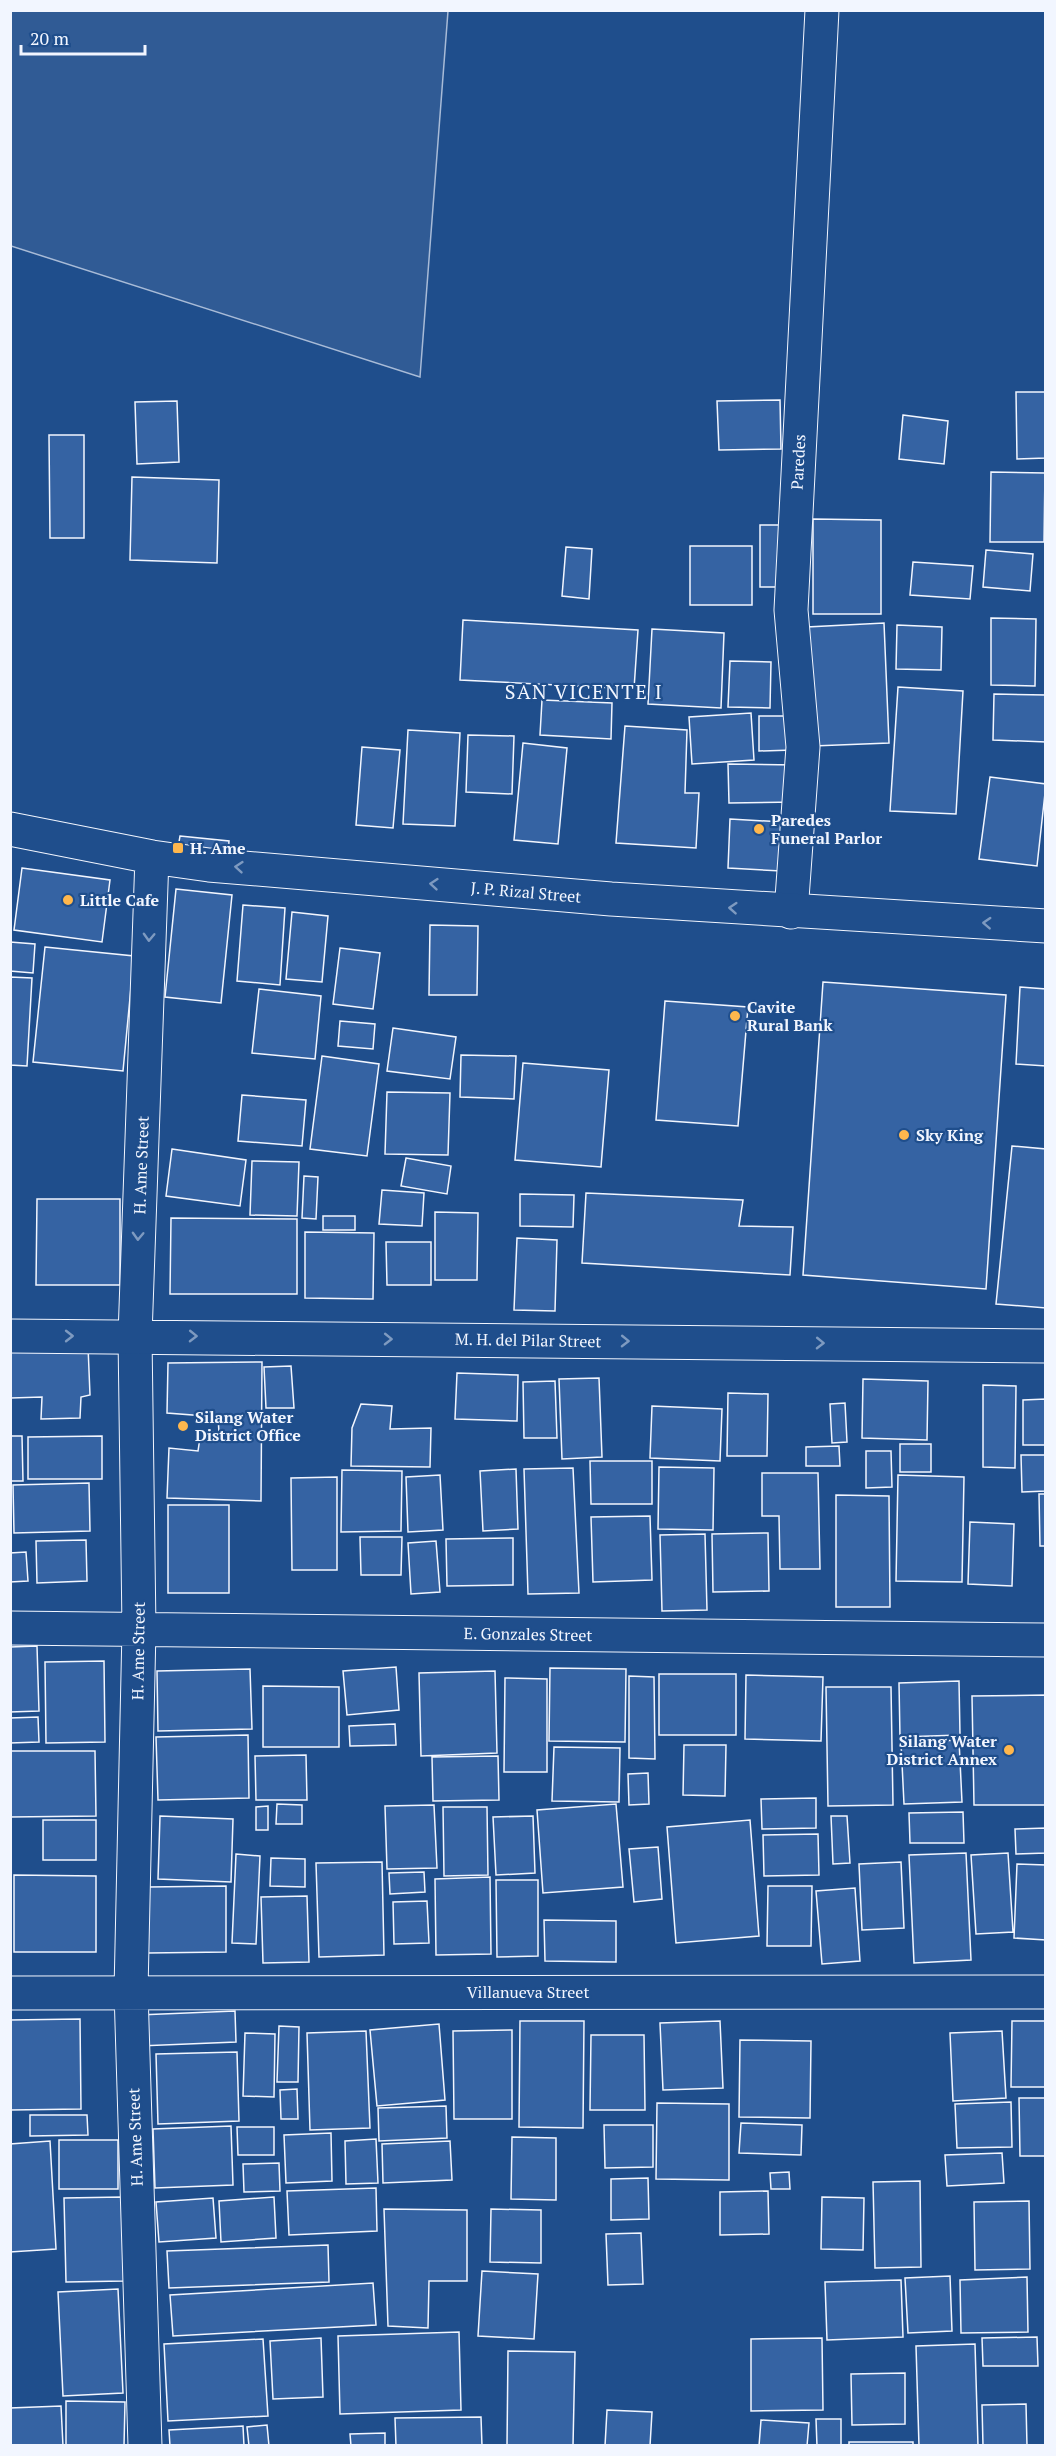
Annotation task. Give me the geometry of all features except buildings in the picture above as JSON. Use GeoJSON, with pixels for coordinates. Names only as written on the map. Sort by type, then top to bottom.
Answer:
{"type":"FeatureCollection","features":[{"type":"Feature","properties":{"kind":"street","name":"Paredes"},"geometry":{"type":"LineString","coordinates":[[791,912],[803,747],[791,610],[822,10]]}},
{"type":"Feature","properties":{"kind":"street","name":"J. P. Rizal Street"},"geometry":{"type":"LineString","coordinates":[[10,829],[152,857],[221,866],[791,912],[1046,926]]}},
{"type":"Feature","properties":{"kind":"street","name":"H. Ame Street"},"geometry":{"type":"LineString","coordinates":[[145,2445],[131,1991],[139,1629],[135,1336],[152,857]]}},
{"type":"Feature","properties":{"kind":"street","name":"M. H. del Pilar Street"},"geometry":{"type":"LineString","coordinates":[[10,1335],[1046,1346]]}},
{"type":"Feature","properties":{"kind":"street","name":"E. Gonzales Street"},"geometry":{"type":"LineString","coordinates":[[10,1628],[1046,1640]]}},
{"type":"Feature","properties":{"kind":"street","name":"Villanueva Street"},"geometry":{"type":"LineString","coordinates":[[10,1993],[131,1991],[1046,1992]]}},
{"type":"Feature","properties":{"kind":"shaded area"},"geometry":{"type":"Polygon","coordinates":[[[11,10],[448,11],[420,377],[11,246],[11,10]]]}},
{"type":"Feature","properties":{"kind":"place","name":"Paredes Funeral Parlor"},"geometry":{"type":"Point","coordinates":[759,829]}},
{"type":"Feature","properties":{"kind":"place","name":"H. Ame"},"geometry":{"type":"Point","coordinates":[178,848]}},
{"type":"Feature","properties":{"kind":"place","name":"Little Cafe"},"geometry":{"type":"Point","coordinates":[68,900]}},
{"type":"Feature","properties":{"kind":"place","name":"Cavite Rural Bank"},"geometry":{"type":"Point","coordinates":[735,1016]}},
{"type":"Feature","properties":{"kind":"place","name":"Sky King"},"geometry":{"type":"Point","coordinates":[904,1135]}},
{"type":"Feature","properties":{"kind":"place","name":"Silang Water District Office"},"geometry":{"type":"Point","coordinates":[183,1426]}},
{"type":"Feature","properties":{"kind":"place","name":"Silang Water District Annex"},"geometry":{"type":"Point","coordinates":[1009,1750]}},
{"type":"Feature","properties":{"kind":"district","name":"SAN VICENTE I"},"geometry":{"type":"Point","coordinates":[584,691]}}]}
